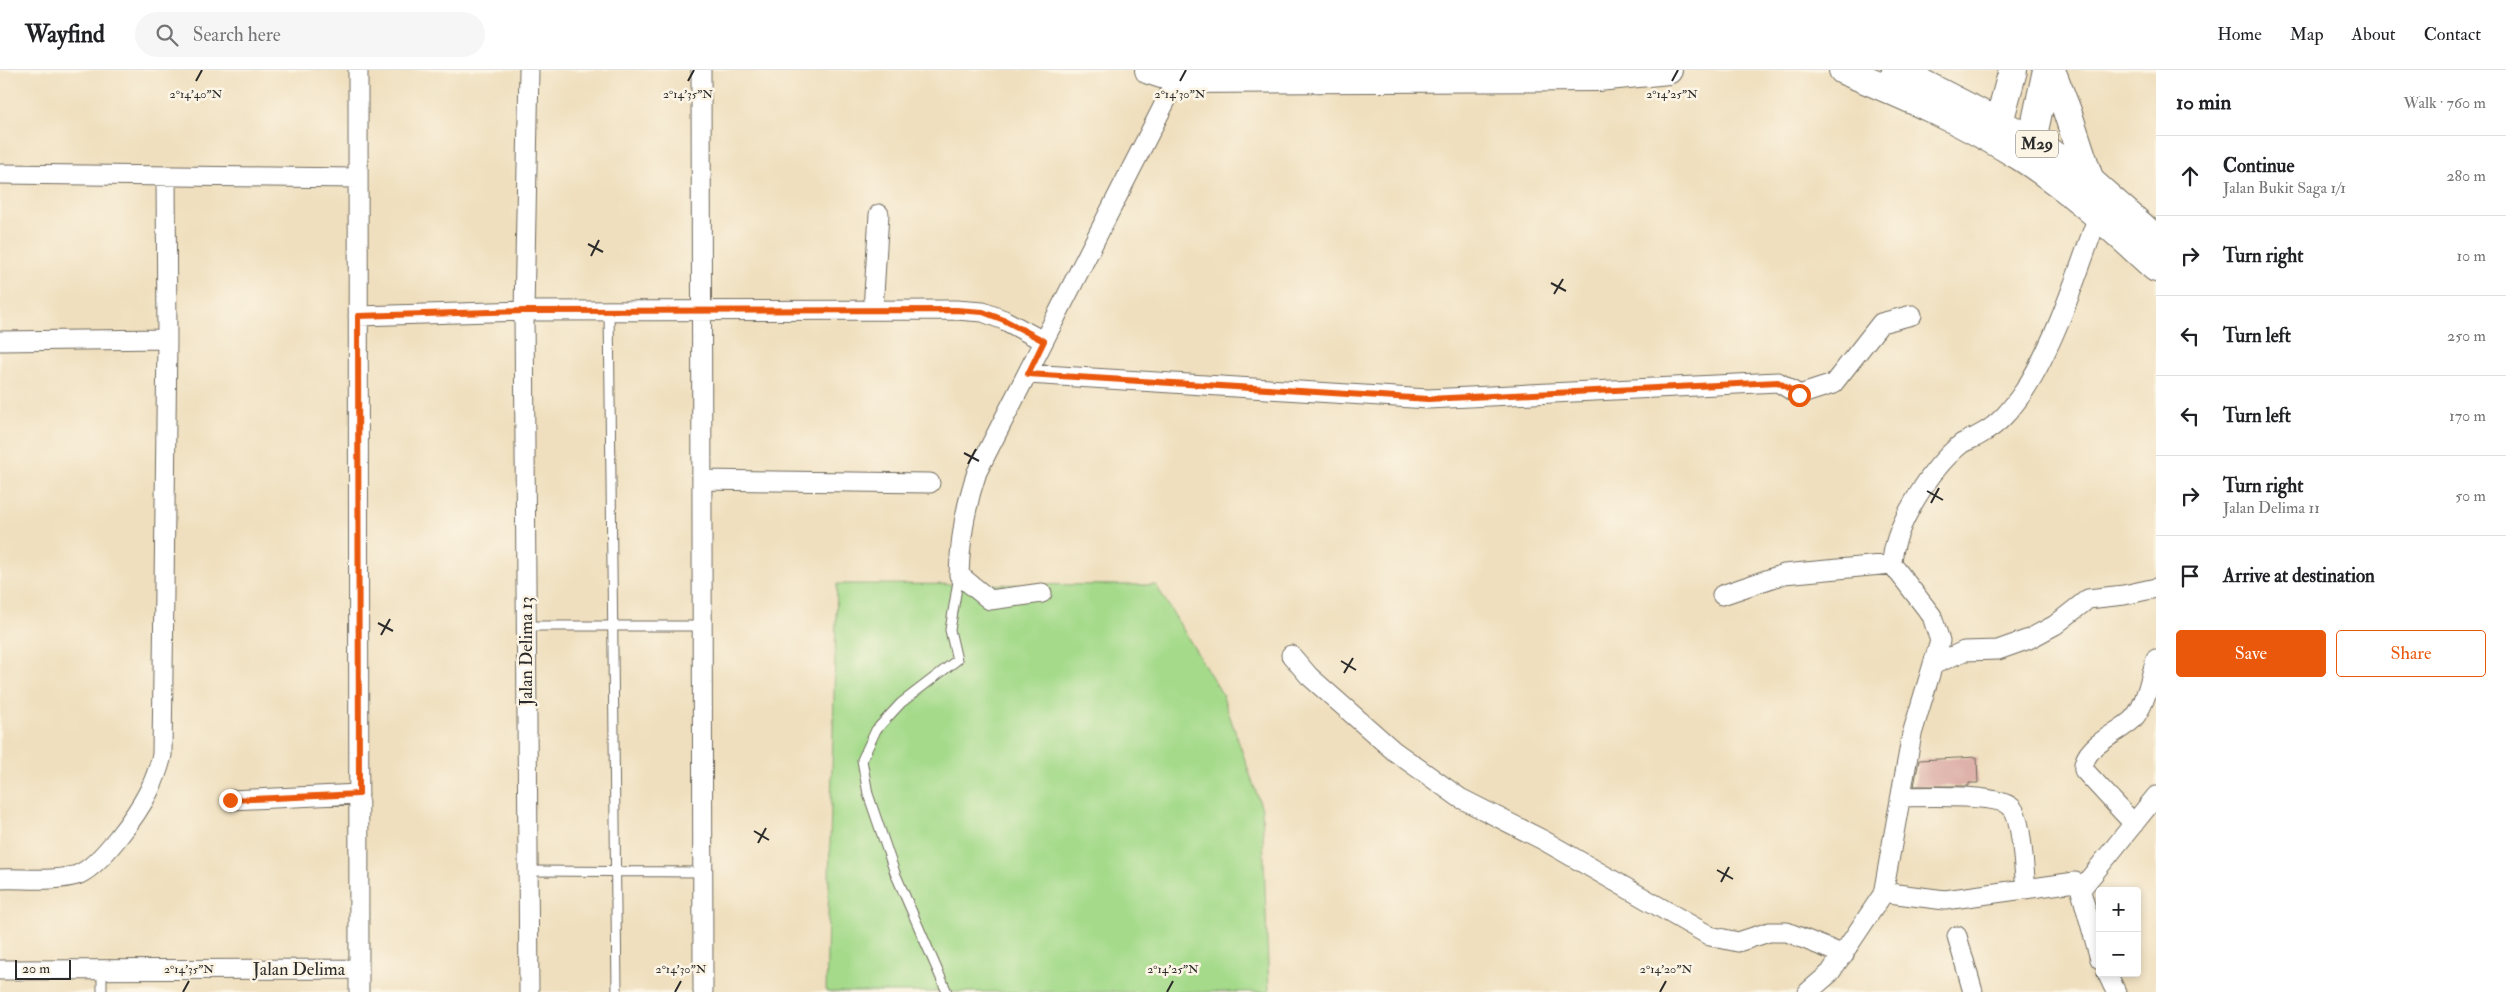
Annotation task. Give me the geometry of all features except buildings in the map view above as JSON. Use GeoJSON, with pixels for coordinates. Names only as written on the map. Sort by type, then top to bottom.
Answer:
{"type":"FeatureCollection","features":[{"type":"Feature","properties":{"kind":"main road"},"geometry":{"type":"LineString","coordinates":[[1149,70],[1177,79],[1598,74],[1668,70]]}},
{"type":"Feature","properties":{"kind":"main road","name":"M29"},"geometry":{"type":"LineString","coordinates":[[1843,70],[1995,130]]}},
{"type":"Feature","properties":{"kind":"main road"},"geometry":{"type":"LineString","coordinates":[[1995,130],[2013,70]]}},
{"type":"Feature","properties":{"kind":"main road"},"geometry":{"type":"LineString","coordinates":[[2027,149],[2047,70]]}},
{"type":"Feature","properties":{"kind":"main road"},"geometry":{"type":"LineString","coordinates":[[2051,70],[2068,111],[2090,181]]}},
{"type":"Feature","properties":{"kind":"main road","name":"M29"},"geometry":{"type":"LineString","coordinates":[[1902,71],[2027,149],[2090,181],[2156,239]]}},
{"type":"Feature","properties":{"kind":"main road","name":"M29"},"geometry":{"type":"LineString","coordinates":[[2027,149],[2156,268]]}},
{"type":"Feature","properties":{"kind":"street"},"geometry":{"type":"LineString","coordinates":[[358,70],[359,992]]}},
{"type":"Feature","properties":{"kind":"street","name":"Jalan Delima 13"},"geometry":{"type":"LineString","coordinates":[[528,992],[524,311],[529,70]]}},
{"type":"Feature","properties":{"kind":"street"},"geometry":{"type":"LineString","coordinates":[[701,70],[703,992]]}},
{"type":"Feature","properties":{"kind":"street"},"geometry":{"type":"LineString","coordinates":[[1042,593],[990,600],[959,575],[960,544],[965,507],[977,472],[1177,79]]}},
{"type":"Feature","properties":{"kind":"street"},"geometry":{"type":"LineString","coordinates":[[0,174],[358,178]]}},
{"type":"Feature","properties":{"kind":"street"},"geometry":{"type":"LineString","coordinates":[[0,879],[66,878],[80,874],[94,865],[148,793],[157,775],[162,755],[167,339],[166,176]]}},
{"type":"Feature","properties":{"kind":"street"},"geometry":{"type":"LineString","coordinates":[[873,310],[879,214]]}},
{"type":"Feature","properties":{"kind":"street"},"geometry":{"type":"LineString","coordinates":[[1808,992],[1830,973],[1844,955],[1882,894],[1912,734],[1940,641],[1932,616],[1892,564],[1896,541],[1915,500],[1934,472],[1963,442],[1997,424],[2025,390],[2048,344],[2098,216]]}},
{"type":"Feature","properties":{"kind":"street"},"geometry":{"type":"LineString","coordinates":[[358,316],[524,311],[956,310],[983,312],[1004,320],[1044,341]]}},
{"type":"Feature","properties":{"kind":"street"},"geometry":{"type":"LineString","coordinates":[[1028,374],[1428,399],[1778,382],[1799,395],[1833,384],[1882,323],[1912,315]]}},
{"type":"Feature","properties":{"kind":"street"},"geometry":{"type":"LineString","coordinates":[[0,341],[167,339]]}},
{"type":"Feature","properties":{"kind":"street"},"geometry":{"type":"LineString","coordinates":[[702,480],[930,482]]}},
{"type":"Feature","properties":{"kind":"street"},"geometry":{"type":"LineString","coordinates":[[1722,595],[1784,574],[1892,564]]}},
{"type":"Feature","properties":{"kind":"street"},"geometry":{"type":"LineString","coordinates":[[1934,664],[1964,651],[1998,650],[2029,639],[2055,625],[2088,599],[2124,595],[2156,588]]}},
{"type":"Feature","properties":{"kind":"street"},"geometry":{"type":"LineString","coordinates":[[1291,655],[1309,676],[1394,751],[1460,798],[1543,840],[1710,936],[1738,942],[1769,932],[1787,932],[1844,955]]}},
{"type":"Feature","properties":{"kind":"street"},"geometry":{"type":"LineString","coordinates":[[2134,824],[2084,770],[2083,761],[2088,752],[2134,718],[2142,702],[2156,660]]}},
{"type":"Feature","properties":{"kind":"street"},"geometry":{"type":"LineString","coordinates":[[230,800],[359,794]]}},
{"type":"Feature","properties":{"kind":"street"},"geometry":{"type":"LineString","coordinates":[[1900,796],[1979,797],[2007,803],[2014,810],[2018,825],[2026,889]]}},
{"type":"Feature","properties":{"kind":"street"},"geometry":{"type":"LineString","coordinates":[[2082,888],[2156,796]]}},
{"type":"Feature","properties":{"kind":"street"},"geometry":{"type":"LineString","coordinates":[[1882,894],[1889,893],[1944,900],[2074,882],[2082,888],[2096,952]]}},
{"type":"Feature","properties":{"kind":"street"},"geometry":{"type":"LineString","coordinates":[[1957,936],[1973,992]]}},
{"type":"Feature","properties":{"kind":"street","name":"Jalan Delima"},"geometry":{"type":"LineString","coordinates":[[0,970],[359,969]]}},
{"type":"Feature","properties":{"kind":"street"},"geometry":{"type":"LineString","coordinates":[[2109,977],[2116,992]]}},
{"type":"Feature","properties":{"kind":"lane"},"geometry":{"type":"LineString","coordinates":[[609,311],[617,992]]}},
{"type":"Feature","properties":{"kind":"lane"},"geometry":{"type":"LineString","coordinates":[[946,992],[895,873],[868,794],[862,760],[876,730],[901,703],[957,660],[950,630],[959,575]]}},
{"type":"Feature","properties":{"kind":"lane"},"geometry":{"type":"LineString","coordinates":[[526,626],[702,626]]}},
{"type":"Feature","properties":{"kind":"lane"},"geometry":{"type":"LineString","coordinates":[[528,871],[702,872]]}},
{"type":"Feature","properties":{"kind":"lane"},"geometry":{"type":"LineString","coordinates":[[102,970],[102,992]]}},
{"type":"Feature","properties":{"kind":"green space"},"geometry":{"type":"Polygon","coordinates":[[[837,584],[1156,585],[1222,694],[1262,809],[1269,992],[826,992],[837,584]]]}},
{"type":"Feature","properties":{"kind":"route"},"geometry":{"type":"LineString","coordinates":[[230,800],[359,794],[358,316],[524,311],[956,310],[983,312],[1004,320],[1044,341],[1028,374],[1428,399],[1778,382],[1799,395]]}}]}
